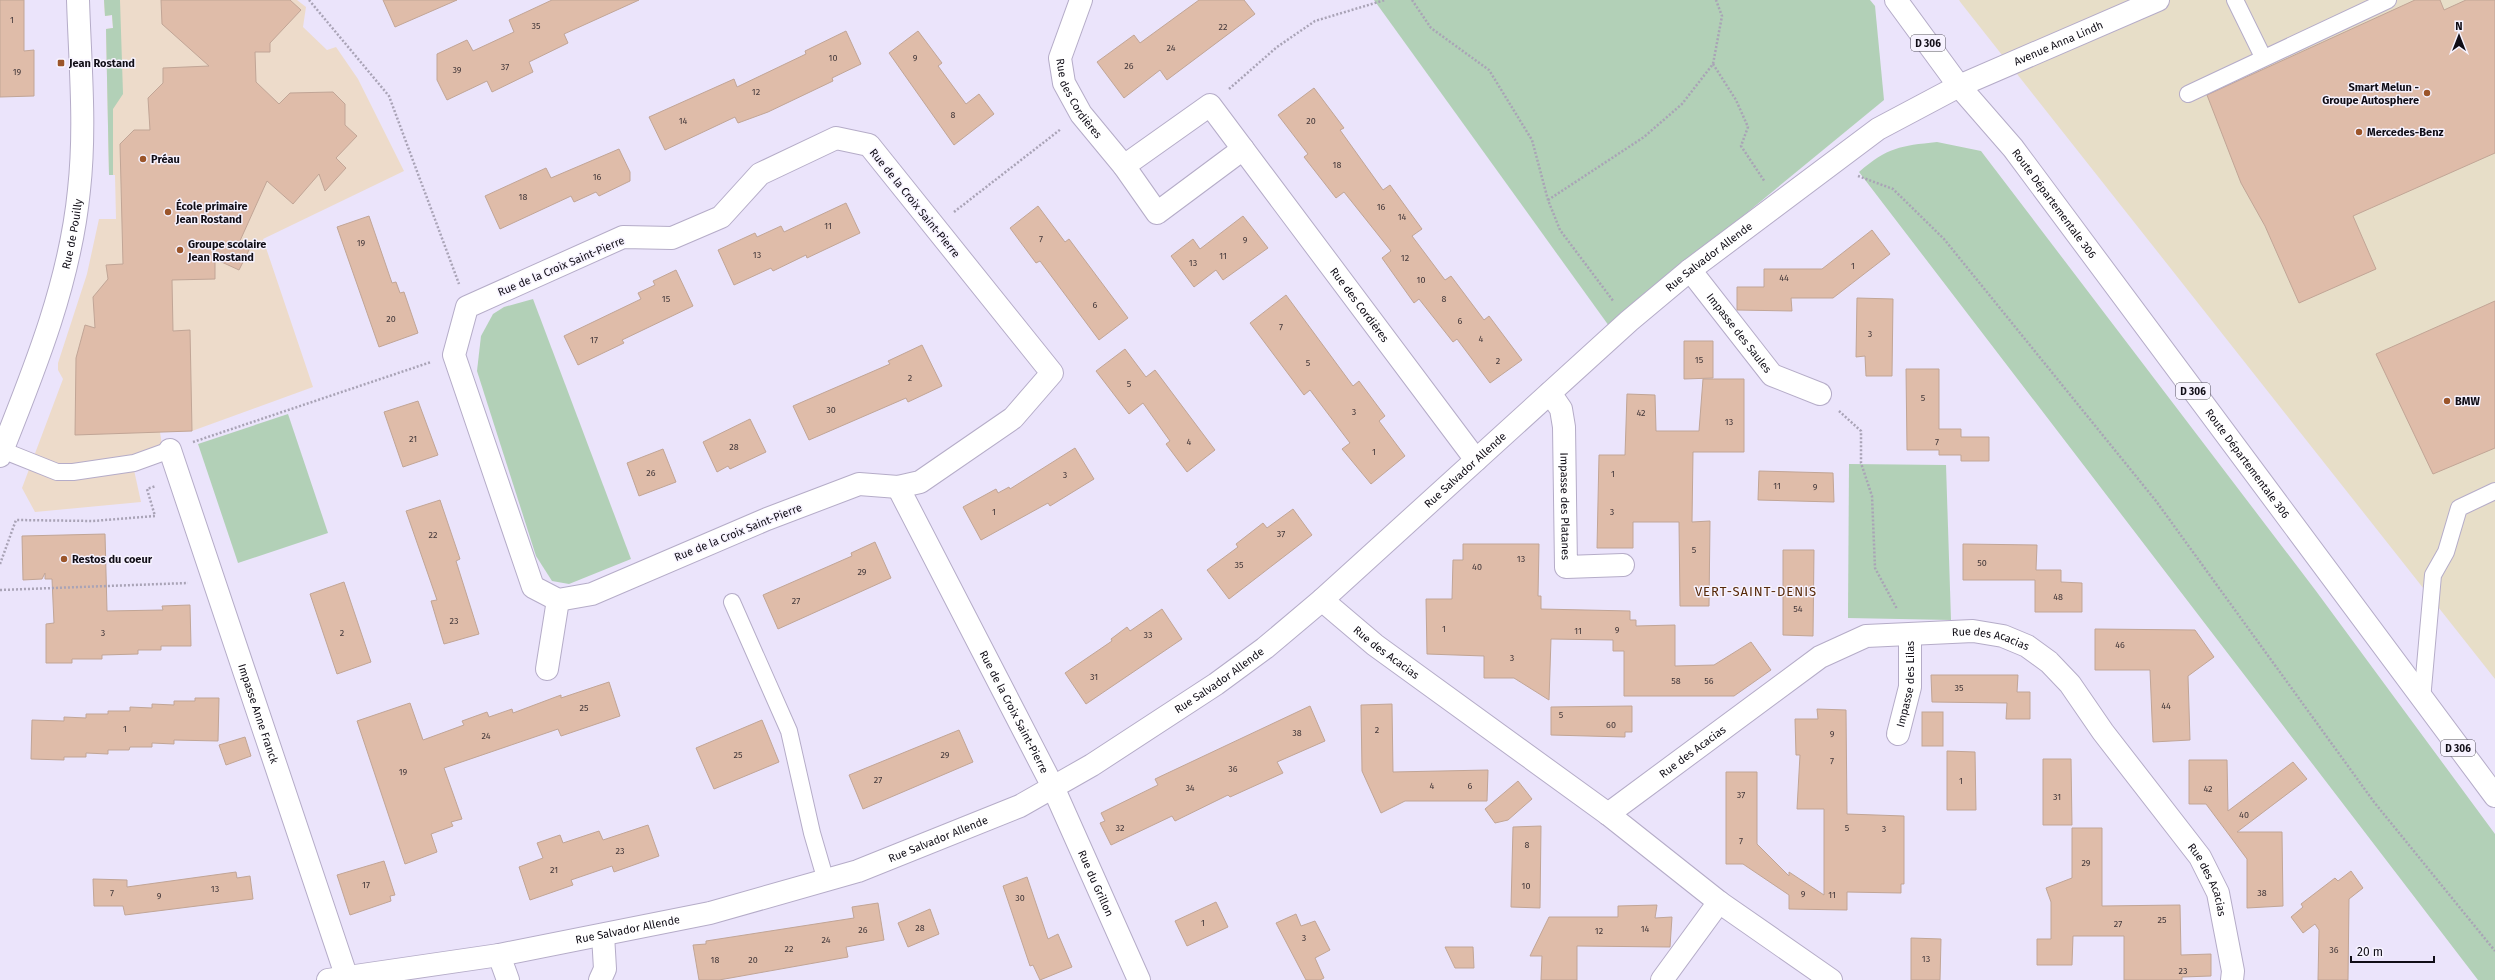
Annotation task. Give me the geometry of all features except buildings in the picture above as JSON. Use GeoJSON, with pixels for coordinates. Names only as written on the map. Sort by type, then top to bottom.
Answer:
{"type":"FeatureCollection","features":[{"type":"Feature","properties":{"kind":"street","name":"Rue de Pouilly"},"geometry":{"type":"LineString","coordinates":[[1,453],[52,316],[69,257],[75,222],[83,145],[78,0]]}},
{"type":"Feature","properties":{"kind":"street","name":"Rue des Cordières"},"geometry":{"type":"LineString","coordinates":[[1081,0],[1060,58],[1064,83],[1081,114],[1124,166],[1157,213],[1243,149]]}},
{"type":"Feature","properties":{"kind":"street","name":"Route Départementale 306"},"geometry":{"type":"LineString","coordinates":[[1896,0],[1959,86],[2013,148],[2422,700],[2495,796]]}},
{"type":"Feature","properties":{"kind":"street","name":"Avenue Anna Lindh"},"geometry":{"type":"LineString","coordinates":[[1959,86],[2158,0]]}},
{"type":"Feature","properties":{"kind":"street","name":"Rue Salvador Allende"},"geometry":{"type":"LineString","coordinates":[[337,979],[499,955],[710,912],[858,871],[1020,806],[1092,765],[1216,684],[1264,648],[1322,600],[1629,321],[1690,270],[1778,202],[1878,129],[1959,86]]}},
{"type":"Feature","properties":{"kind":"street"},"geometry":{"type":"LineString","coordinates":[[1124,166],[1210,106]]}},
{"type":"Feature","properties":{"kind":"street","name":"Rue des Cordières"},"geometry":{"type":"LineString","coordinates":[[1210,106],[1476,460]]}},
{"type":"Feature","properties":{"kind":"street","name":"Rue de la Croix Saint-Pierre"},"geometry":{"type":"LineString","coordinates":[[467,307],[623,236],[672,238],[721,217],[760,174],[836,138],[869,145],[1052,373],[1014,418],[920,482],[898,486],[859,484],[767,519],[592,594],[558,600]]}},
{"type":"Feature","properties":{"kind":"street","name":"Impasse des Saules"},"geometry":{"type":"LineString","coordinates":[[1690,270],[1772,375],[1820,394]]}},
{"type":"Feature","properties":{"kind":"street"},"geometry":{"type":"LineString","coordinates":[[467,307],[454,355],[533,587],[558,600],[547,668]]}},
{"type":"Feature","properties":{"kind":"street","name":"Impasse des Platanes"},"geometry":{"type":"LineString","coordinates":[[1550,394],[1561,409],[1564,427],[1566,567],[1622,565]]}},
{"type":"Feature","properties":{"kind":"street","name":"Impasse Anne Franck"},"geometry":{"type":"LineString","coordinates":[[170,450],[214,582],[337,979]]}},
{"type":"Feature","properties":{"kind":"street","name":"Rue de la Croix Saint-Pierre"},"geometry":{"type":"LineString","coordinates":[[898,486],[1053,787]]}},
{"type":"Feature","properties":{"kind":"street","name":"Rue des Acacias"},"geometry":{"type":"LineString","coordinates":[[1322,600],[1375,645],[1608,814],[1719,902],[1831,980]]}},
{"type":"Feature","properties":{"kind":"street","name":"Rue des Acacias"},"geometry":{"type":"LineString","coordinates":[[1608,814],[1820,657],[1866,636],[1973,631],[2003,636],[2027,646],[2049,662],[2070,684],[2104,732],[2200,857],[2218,893],[2233,971],[2232,980]]}},
{"type":"Feature","properties":{"kind":"street","name":"Impasse des Lilas"},"geometry":{"type":"LineString","coordinates":[[1898,734],[1910,687],[1910,635]]}},
{"type":"Feature","properties":{"kind":"street","name":"Rue du Grillon"},"geometry":{"type":"LineString","coordinates":[[1053,787],[1139,980]]}},
{"type":"Feature","properties":{"kind":"street"},"geometry":{"type":"LineString","coordinates":[[1662,980],[1719,902]]}},
{"type":"Feature","properties":{"kind":"street"},"geometry":{"type":"LineString","coordinates":[[600,980],[605,969],[603,935]]}},
{"type":"Feature","properties":{"kind":"street"},"geometry":{"type":"LineString","coordinates":[[499,955],[508,980]]}},
{"type":"Feature","properties":{"kind":"lane"},"geometry":{"type":"LineString","coordinates":[[2235,0],[2263,57]]}},
{"type":"Feature","properties":{"kind":"lane"},"geometry":{"type":"LineString","coordinates":[[2188,94],[2263,57],[2388,0]]}},
{"type":"Feature","properties":{"kind":"lane"},"geometry":{"type":"LineString","coordinates":[[1,453],[58,472],[73,472],[134,463],[170,450]]}},
{"type":"Feature","properties":{"kind":"lane"},"geometry":{"type":"LineString","coordinates":[[2422,700],[2433,574],[2446,552],[2459,508],[2495,491]]}},
{"type":"Feature","properties":{"kind":"lane"},"geometry":{"type":"LineString","coordinates":[[732,602],[790,731],[812,833],[826,881]]}},
{"type":"Feature","properties":{"kind":"path"},"geometry":{"type":"LineString","coordinates":[[309,0],[389,96],[467,307]]}},
{"type":"Feature","properties":{"kind":"path"},"geometry":{"type":"LineString","coordinates":[[1210,106],[1277,47],[1315,21],[1385,0]]}},
{"type":"Feature","properties":{"kind":"path"},"geometry":{"type":"LineString","coordinates":[[1412,0],[1431,28],[1489,70],[1532,140],[1548,200],[1560,230],[1629,321]]}},
{"type":"Feature","properties":{"kind":"path"},"geometry":{"type":"LineString","coordinates":[[1548,200],[1644,136],[1682,104],[1714,64],[1722,16],[1716,0]]}},
{"type":"Feature","properties":{"kind":"path"},"geometry":{"type":"LineString","coordinates":[[1714,64],[1736,100],[1748,127],[1741,146],[1778,202]]}},
{"type":"Feature","properties":{"kind":"path"},"geometry":{"type":"LineString","coordinates":[[935,227],[1081,114]]}},
{"type":"Feature","properties":{"kind":"path"},"geometry":{"type":"LineString","coordinates":[[1828,165],[1893,189],[1944,239],[2156,501],[2374,802],[2495,951]]}},
{"type":"Feature","properties":{"kind":"path"},"geometry":{"type":"LineString","coordinates":[[170,450],[454,355]]}},
{"type":"Feature","properties":{"kind":"path"},"geometry":{"type":"LineString","coordinates":[[1820,394],[1861,430],[1861,463],[1872,496],[1875,568],[1910,635]]}},
{"type":"Feature","properties":{"kind":"path"},"geometry":{"type":"LineString","coordinates":[[0,564],[16,520],[93,521],[155,516],[147,489],[180,480]]}},
{"type":"Feature","properties":{"kind":"path"},"geometry":{"type":"LineString","coordinates":[[0,590],[214,582]]}},
{"type":"Feature","properties":{"kind":"shaded area","name":"Groupe scolaire Jean Rostand"},"geometry":{"type":"Polygon","coordinates":[[[104,0],[297,0],[306,7],[303,27],[327,50],[336,47],[358,79],[404,171],[263,239],[313,387],[192,431],[160,432],[164,459],[134,470],[141,502],[35,512],[22,488],[63,379],[58,370],[58,363],[87,274],[99,219],[116,219],[115,175],[109,175],[106,29],[113,28],[112,15],[105,16],[104,0]]]}},
{"type":"Feature","properties":{"kind":"shaded area"},"geometry":{"type":"Polygon","coordinates":[[[1959,0],[2495,0],[2495,679],[1961,3],[1959,0]]]}},
{"type":"Feature","properties":{"kind":"green space"},"geometry":{"type":"Polygon","coordinates":[[[104,0],[120,0],[123,94],[113,109],[113,175],[109,175],[106,29],[113,28],[112,15],[105,16],[104,0]]]}},
{"type":"Feature","properties":{"kind":"green space"},"geometry":{"type":"Polygon","coordinates":[[[1374,0],[1870,0],[1875,6],[1884,100],[1609,326],[1374,0]]]}},
{"type":"Feature","properties":{"kind":"green space"},"geometry":{"type":"Polygon","coordinates":[[[1937,142],[1981,151],[2316,591],[2495,834],[2495,980],[2478,980],[1859,172],[1878,157],[1895,149],[1937,142]]]}},
{"type":"Feature","properties":{"kind":"green space"},"geometry":{"type":"Polygon","coordinates":[[[533,299],[631,559],[569,584],[552,581],[536,556],[477,371],[481,336],[493,314],[504,307],[533,299]]]}},
{"type":"Feature","properties":{"kind":"green space"},"geometry":{"type":"Polygon","coordinates":[[[288,414],[328,533],[238,563],[198,444],[288,414]]]}},
{"type":"Feature","properties":{"kind":"green space"},"geometry":{"type":"Polygon","coordinates":[[[1849,464],[1946,465],[1951,620],[1848,618],[1849,464]]]}},
{"type":"Feature","properties":{"kind":"place","name":"Jean Rostand"},"geometry":{"type":"Point","coordinates":[61,63]}},
{"type":"Feature","properties":{"kind":"place","name":"Smart Melun - Groupe Autosphere"},"geometry":{"type":"Point","coordinates":[2427,93]}},
{"type":"Feature","properties":{"kind":"place","name":"Mercedes-Benz"},"geometry":{"type":"Point","coordinates":[2359,132]}},
{"type":"Feature","properties":{"kind":"place","name":"Préau"},"geometry":{"type":"Point","coordinates":[143,159]}},
{"type":"Feature","properties":{"kind":"place","name":"École primaire Jean Rostand"},"geometry":{"type":"Point","coordinates":[168,212]}},
{"type":"Feature","properties":{"kind":"place","name":"Groupe scolaire Jean Rostand"},"geometry":{"type":"Point","coordinates":[180,250]}},
{"type":"Feature","properties":{"kind":"place","name":"BMW"},"geometry":{"type":"Point","coordinates":[2447,401]}},
{"type":"Feature","properties":{"kind":"place","name":"Restos du coeur"},"geometry":{"type":"Point","coordinates":[64,559]}},
{"type":"Feature","properties":{"kind":"district","name":"VERT-SAINT-DENIS"},"geometry":{"type":"Point","coordinates":[1756,591]}}]}
